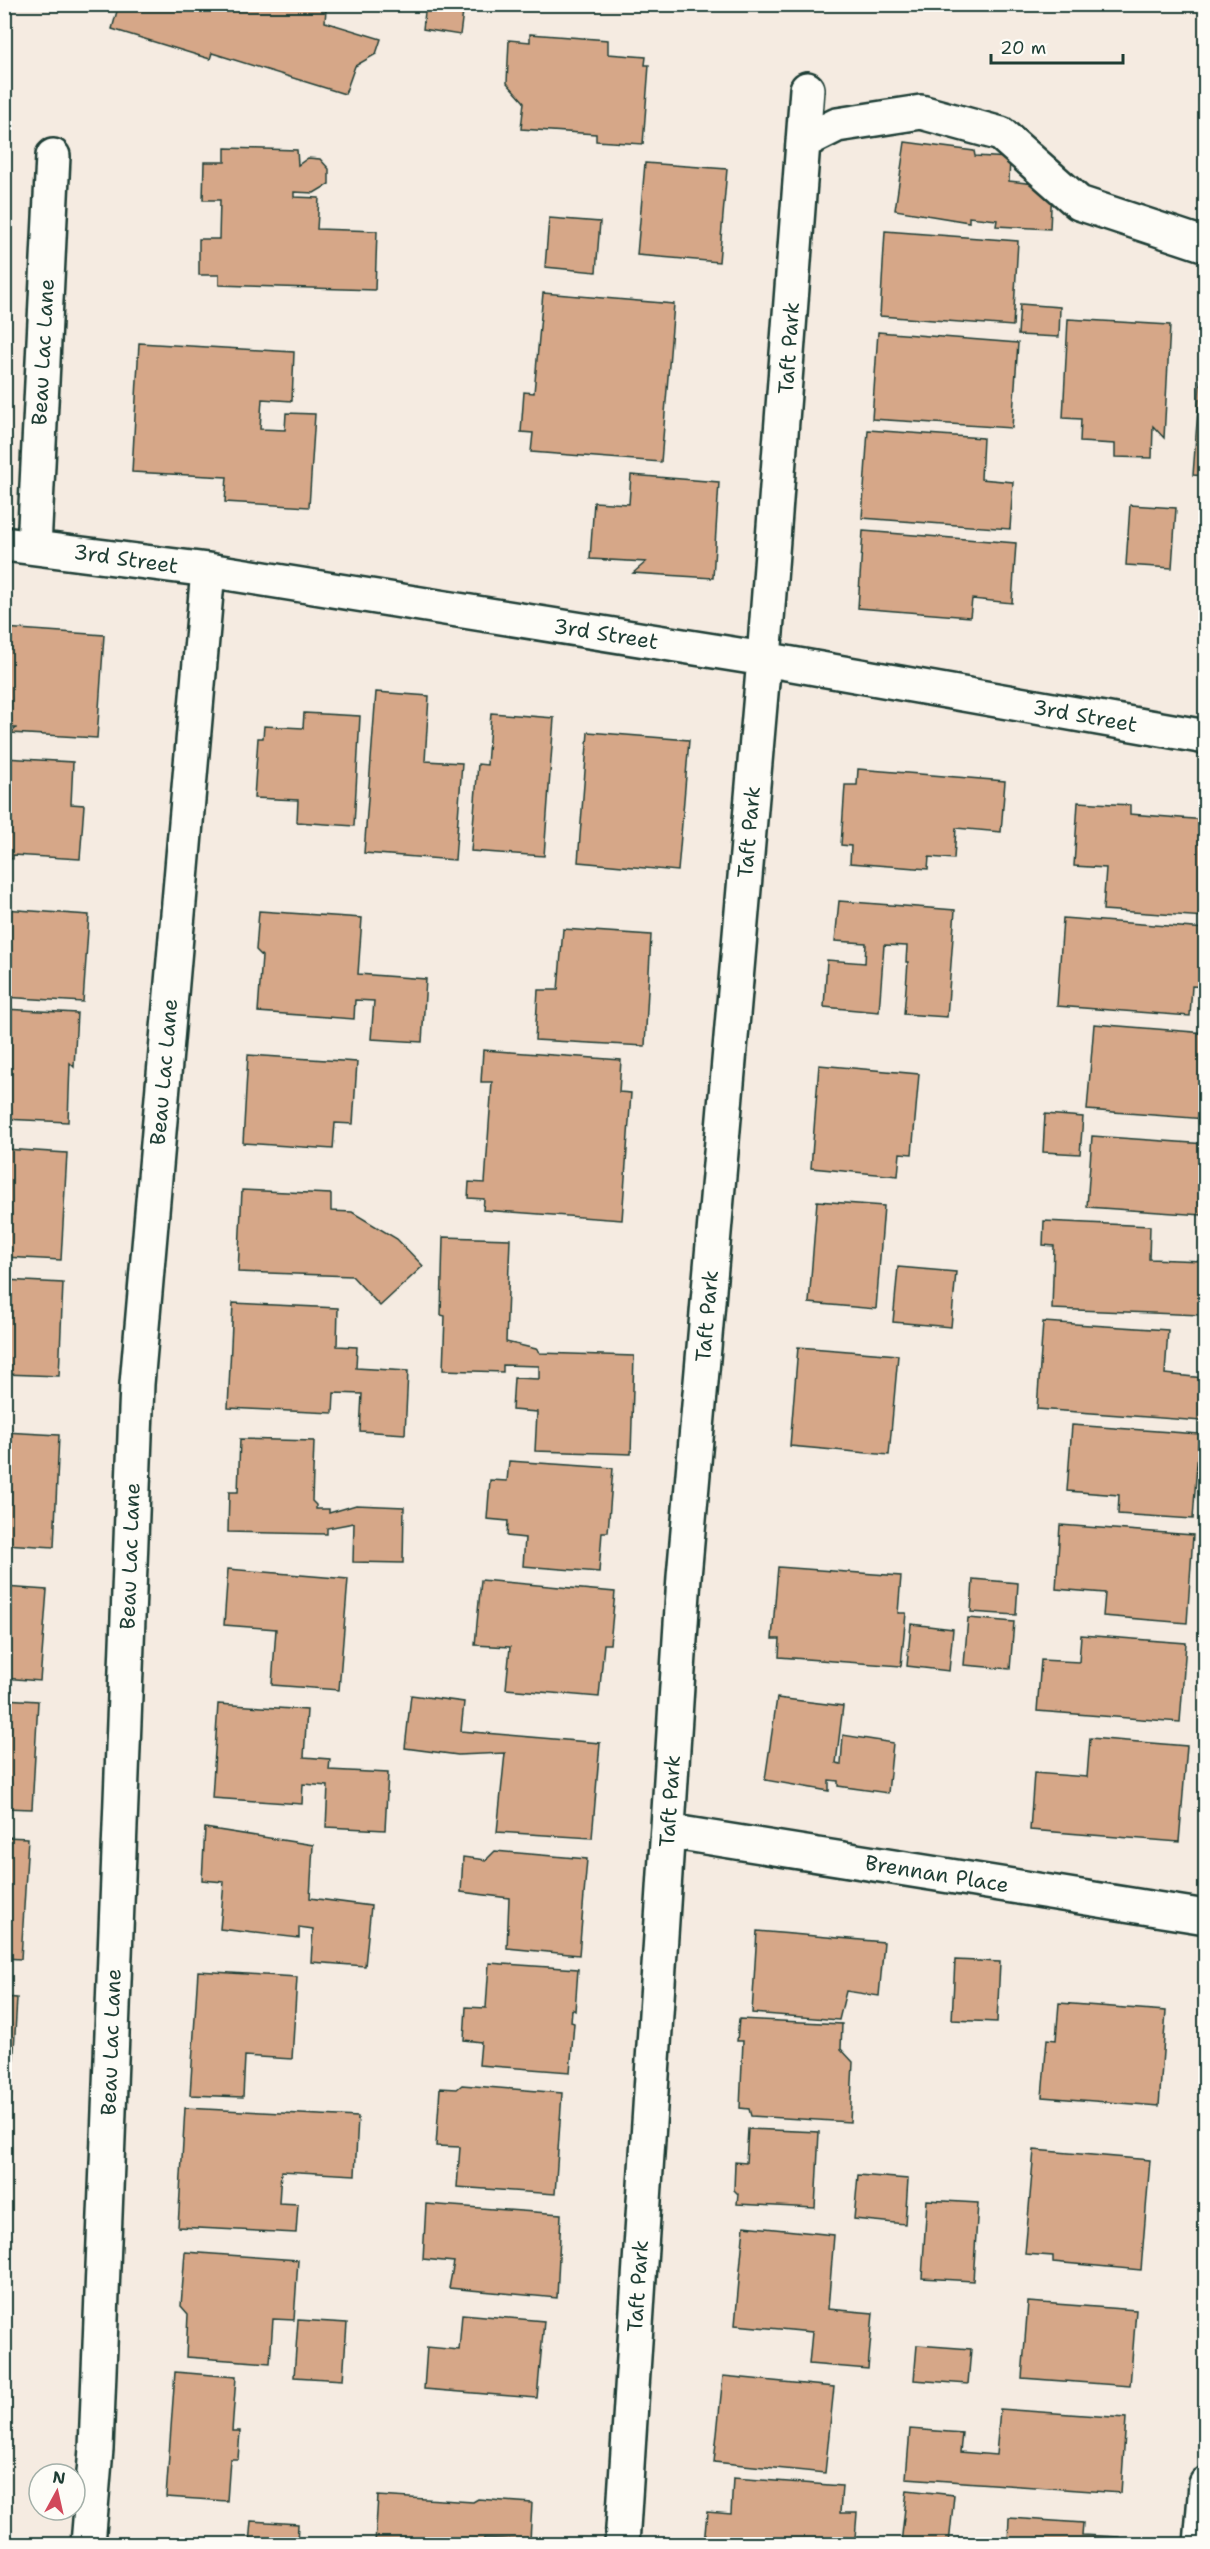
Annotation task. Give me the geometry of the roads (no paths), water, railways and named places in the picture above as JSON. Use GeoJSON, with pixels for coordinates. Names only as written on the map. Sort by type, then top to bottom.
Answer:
{"type":"FeatureCollection","features":[{"type":"Feature","properties":{"kind":"street","name":"Taft Park"},"geometry":{"type":"LineString","coordinates":[[622,2544],[684,1577],[764,659],[807,89]]}},
{"type":"Feature","properties":{"kind":"street"},"geometry":{"type":"LineString","coordinates":[[804,141],[837,125],[921,112],[1001,134],[1079,203],[1206,245]]}},
{"type":"Feature","properties":{"kind":"street","name":"Beau Lac Lane"},"geometry":{"type":"LineString","coordinates":[[19,545],[53,156]]}},
{"type":"Feature","properties":{"kind":"street","name":"3rd Street"},"geometry":{"type":"LineString","coordinates":[[19,545],[208,570],[764,659],[1206,737]]}},
{"type":"Feature","properties":{"kind":"street","name":"Beau Lac Lane"},"geometry":{"type":"LineString","coordinates":[[88,2544],[96,2448],[137,1384],[208,570]]}},
{"type":"Feature","properties":{"kind":"street","name":"Brennan Place"},"geometry":{"type":"LineString","coordinates":[[668,1831],[1206,1917]]}},
{"type":"Feature","properties":{"kind":"street"},"geometry":{"type":"LineString","coordinates":[[1201,2544],[1206,2484]]}}]}
